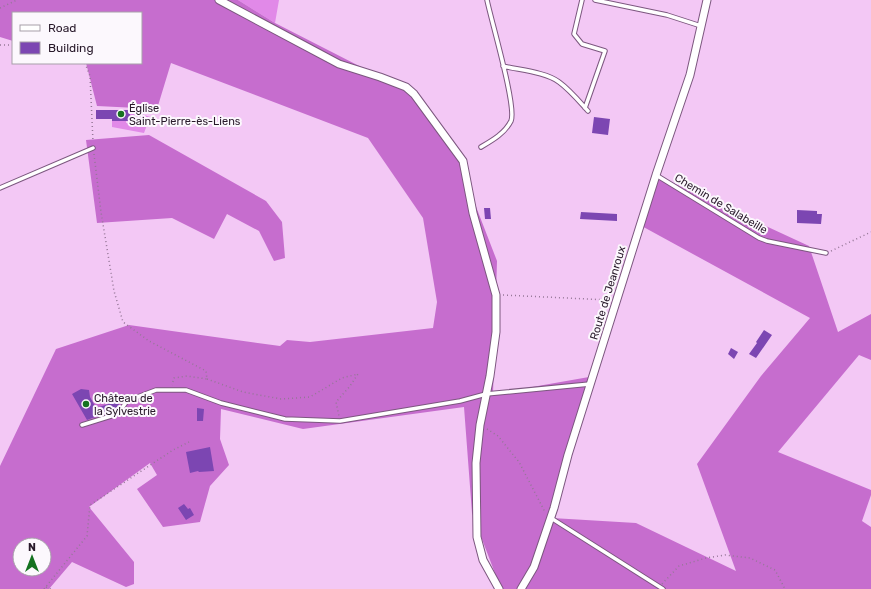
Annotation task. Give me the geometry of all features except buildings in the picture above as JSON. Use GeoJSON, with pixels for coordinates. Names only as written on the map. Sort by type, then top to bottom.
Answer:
{"type":"FeatureCollection","features":[{"type":"Feature","properties":{"kind":"street"},"geometry":{"type":"LineString","coordinates":[[219,0],[233,9],[338,64],[406,87],[414,94],[464,161],[473,213],[496,295],[496,332],[480,425],[476,463],[477,537],[483,560],[499,589]]}},
{"type":"Feature","properties":{"kind":"street","name":"Route de Jeanroux"},"geometry":{"type":"LineString","coordinates":[[521,589],[534,567],[551,518],[568,455],[590,384],[656,175],[690,75],[707,0]]}},
{"type":"Feature","properties":{"kind":"lane"},"geometry":{"type":"LineString","coordinates":[[481,147],[501,134],[511,120],[512,112],[487,0]]}},
{"type":"Feature","properties":{"kind":"lane"},"geometry":{"type":"LineString","coordinates":[[502,66],[553,78],[560,82],[586,110],[605,50],[582,44],[574,34],[582,0]]}},
{"type":"Feature","properties":{"kind":"lane"},"geometry":{"type":"LineString","coordinates":[[595,0],[667,15],[701,26]]}},
{"type":"Feature","properties":{"kind":"lane"},"geometry":{"type":"LineString","coordinates":[[0,188],[93,148]]}},
{"type":"Feature","properties":{"kind":"lane","name":"Chemin de Salabeille"},"geometry":{"type":"LineString","coordinates":[[656,175],[759,238],[826,253]]}},
{"type":"Feature","properties":{"kind":"lane"},"geometry":{"type":"LineString","coordinates":[[82,425],[111,416],[122,408],[127,401],[156,390],[186,390],[221,403],[285,419],[340,421],[460,401],[486,394],[590,384]]}},
{"type":"Feature","properties":{"kind":"lane"},"geometry":{"type":"LineString","coordinates":[[551,518],[662,588]]}},
{"type":"Feature","properties":{"kind":"path"},"geometry":{"type":"LineString","coordinates":[[0,8],[17,0]]}},
{"type":"Feature","properties":{"kind":"path"},"geometry":{"type":"LineString","coordinates":[[0,45],[12,45]]}},
{"type":"Feature","properties":{"kind":"path"},"geometry":{"type":"LineString","coordinates":[[85,64],[90,76],[93,148],[101,212],[114,291],[123,322],[149,341],[206,371],[207,379]]}},
{"type":"Feature","properties":{"kind":"path"},"geometry":{"type":"LineString","coordinates":[[826,253],[871,232]]}},
{"type":"Feature","properties":{"kind":"path"},"geometry":{"type":"LineString","coordinates":[[496,295],[617,300]]}},
{"type":"Feature","properties":{"kind":"path"},"geometry":{"type":"LineString","coordinates":[[171,390],[174,378],[187,376],[207,379],[242,392],[281,399],[310,396],[342,378],[358,374],[336,402],[340,421]]}},
{"type":"Feature","properties":{"kind":"path"},"geometry":{"type":"LineString","coordinates":[[480,425],[498,436],[519,462],[543,510],[551,518]]}},
{"type":"Feature","properties":{"kind":"path"},"geometry":{"type":"LineString","coordinates":[[51,589],[45,588],[87,536],[90,505],[173,450],[189,442]]}},
{"type":"Feature","properties":{"kind":"path"},"geometry":{"type":"LineString","coordinates":[[662,588],[679,566],[706,558],[725,555],[750,558],[774,570],[785,589]]}},
{"type":"Feature","properties":{"kind":"shaded area"},"geometry":{"type":"Polygon","coordinates":[[[0,0],[238,0],[275,23],[414,94],[453,147],[497,261],[493,394],[589,377],[552,518],[636,523],[736,571],[697,464],[761,376],[810,318],[638,224],[656,175],[809,246],[838,332],[871,314],[871,360],[859,355],[778,452],[871,490],[871,495],[862,521],[871,527],[871,589],[501,589],[472,513],[464,407],[303,429],[221,409],[220,439],[229,465],[210,486],[200,522],[163,527],[137,489],[157,475],[150,463],[89,507],[134,562],[134,584],[126,587],[72,562],[49,589],[0,589],[0,466],[56,349],[129,325],[280,346],[287,340],[310,342],[433,328],[437,302],[423,218],[368,138],[171,63],[157,109],[97,106],[86,64],[142,64],[142,12],[12,12],[12,41],[0,37],[0,0]]]}},
{"type":"Feature","properties":{"kind":"shaded area"},"geometry":{"type":"Polygon","coordinates":[[[238,0],[279,0],[275,23],[238,0]]]}},
{"type":"Feature","properties":{"kind":"shaded area"},"geometry":{"type":"Polygon","coordinates":[[[130,110],[150,117],[144,133],[112,127],[112,121],[119,121],[119,118],[126,118],[126,123],[130,123],[130,110]]]}},
{"type":"Feature","properties":{"kind":"shaded area"},"geometry":{"type":"Polygon","coordinates":[[[149,135],[266,201],[282,222],[285,258],[274,261],[259,231],[227,214],[214,239],[172,218],[97,223],[86,140],[149,135]]]}},
{"type":"Feature","properties":{"kind":"place","name":"Église Saint-Pierre-ès-Liens"},"geometry":{"type":"Point","coordinates":[121,114]}},
{"type":"Feature","properties":{"kind":"place","name":"Château de la Sylvestrie"},"geometry":{"type":"Point","coordinates":[86,404]}}]}
